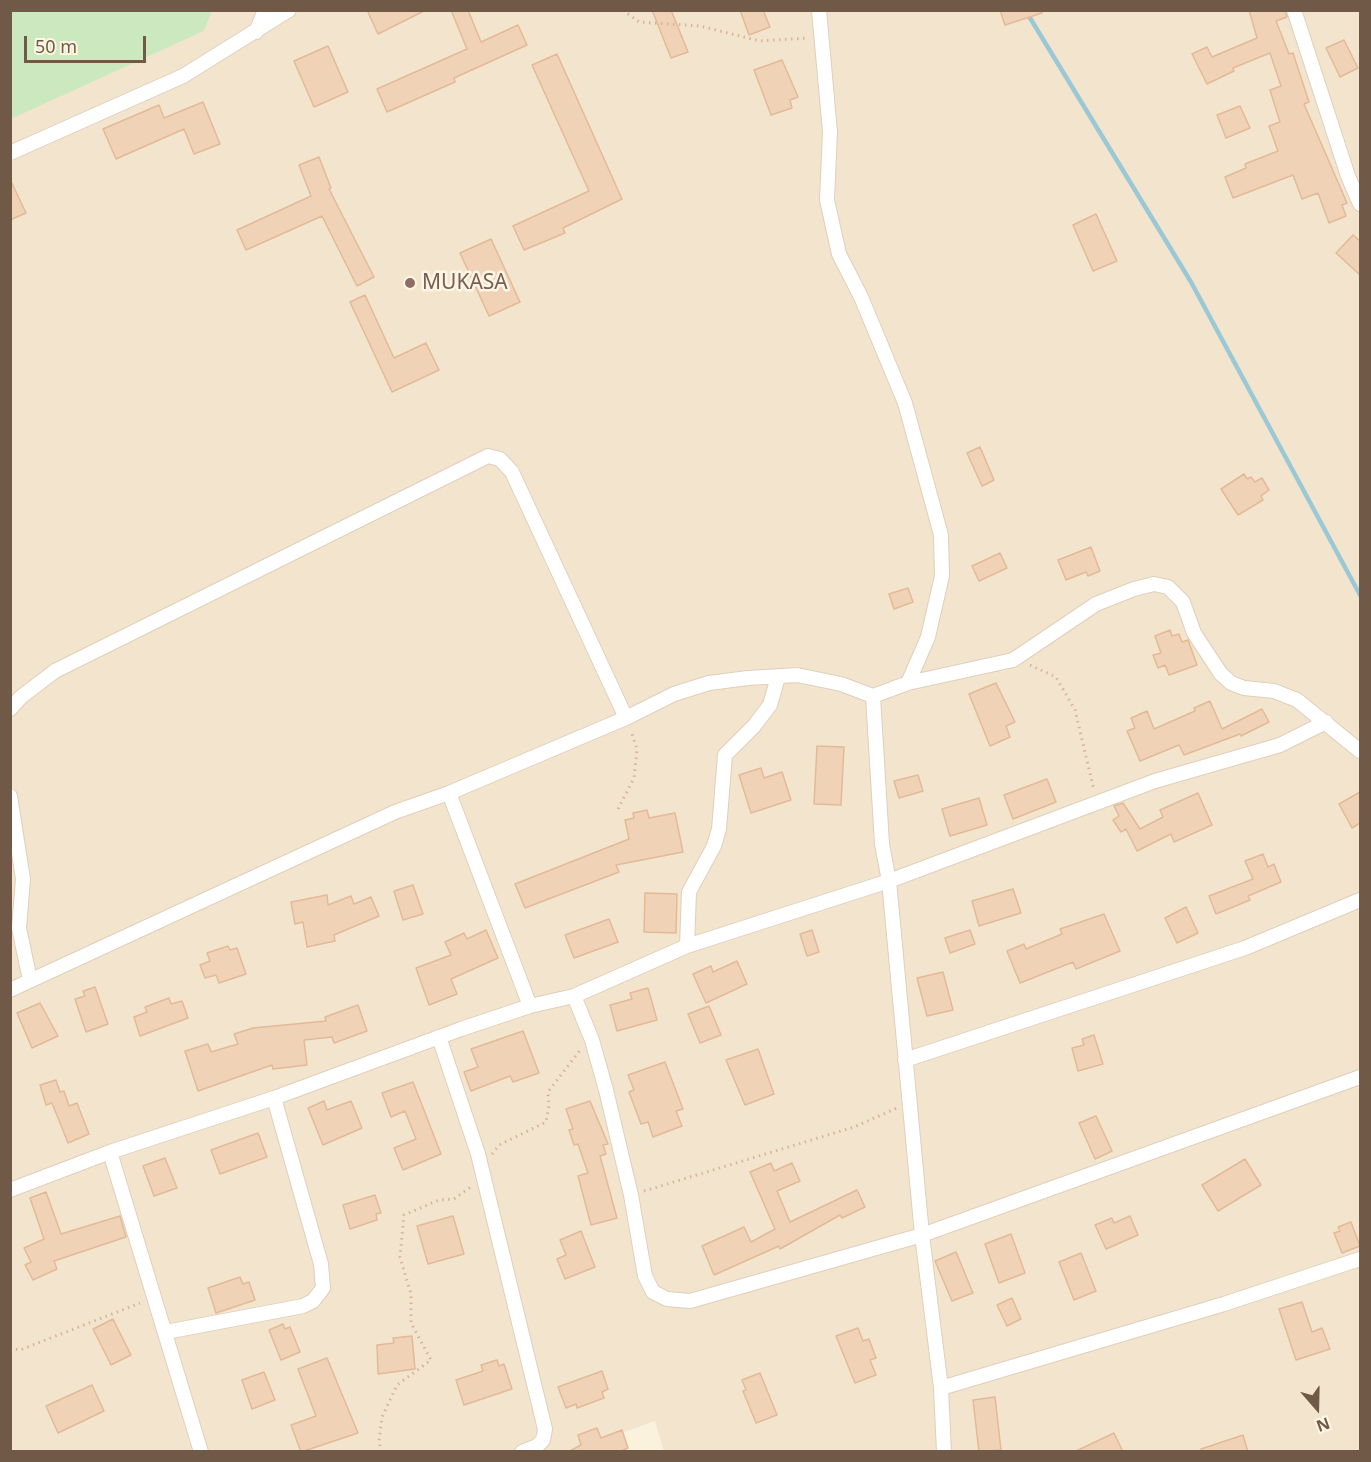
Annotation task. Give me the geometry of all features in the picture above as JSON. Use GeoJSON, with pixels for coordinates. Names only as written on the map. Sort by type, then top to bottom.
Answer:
{"type":"FeatureCollection","features":[{"type":"Feature","properties":{"kind":"street"},"geometry":{"type":"LineString","coordinates":[[256,32],[265,10]]}},
{"type":"Feature","properties":{"kind":"street"},"geometry":{"type":"LineString","coordinates":[[10,153],[183,76],[289,10]]}},
{"type":"Feature","properties":{"kind":"street"},"geometry":{"type":"LineString","coordinates":[[819,10],[830,132],[827,200],[839,254],[861,297],[905,403],[941,535],[942,576],[928,637],[908,683]]}},
{"type":"Feature","properties":{"kind":"street"},"geometry":{"type":"LineString","coordinates":[[1299,13],[1348,176],[1360,204]]}},
{"type":"Feature","properties":{"kind":"street"},"geometry":{"type":"LineString","coordinates":[[10,709],[21,697],[54,671],[488,456],[500,459],[512,472],[626,718]]}},
{"type":"Feature","properties":{"kind":"street"},"geometry":{"type":"LineString","coordinates":[[10,990],[395,812],[449,793],[626,718],[675,694],[709,683],[797,675],[841,684],[873,696],[908,683],[1013,660],[1096,604],[1154,584],[1168,587],[1183,602],[1194,633],[1221,674],[1231,683],[1244,688],[1274,691],[1297,700],[1360,751]]}},
{"type":"Feature","properties":{"kind":"street"},"geometry":{"type":"LineString","coordinates":[[687,946],[689,892],[708,858],[719,829],[725,755],[754,726],[770,705],[778,677]]}},
{"type":"Feature","properties":{"kind":"street"},"geometry":{"type":"LineString","coordinates":[[873,696],[882,844],[889,881],[922,1235],[941,1388],[944,1452]]}},
{"type":"Feature","properties":{"kind":"street"},"geometry":{"type":"LineString","coordinates":[[10,1190],[110,1152],[274,1098],[530,1006],[574,996],[687,946],[889,881],[1155,781],[1280,745],[1326,722]]}},
{"type":"Feature","properties":{"kind":"street"},"geometry":{"type":"LineString","coordinates":[[449,793],[530,1006]]}},
{"type":"Feature","properties":{"kind":"street"},"geometry":{"type":"LineString","coordinates":[[10,796],[23,879],[19,928],[30,980]]}},
{"type":"Feature","properties":{"kind":"street"},"geometry":{"type":"LineString","coordinates":[[905,1060],[1245,948],[1360,900]]}},
{"type":"Feature","properties":{"kind":"street"},"geometry":{"type":"LineString","coordinates":[[574,996],[592,1040],[631,1195],[645,1276],[653,1292],[667,1299],[690,1301],[922,1235],[1360,1077]]}},
{"type":"Feature","properties":{"kind":"street"},"geometry":{"type":"LineString","coordinates":[[440,1037],[478,1154],[545,1430],[543,1440],[537,1446],[522,1452]]}},
{"type":"Feature","properties":{"kind":"street"},"geometry":{"type":"LineString","coordinates":[[166,1332],[303,1306],[313,1301],[322,1288],[321,1264],[274,1098]]}},
{"type":"Feature","properties":{"kind":"street"},"geometry":{"type":"LineString","coordinates":[[110,1152],[201,1452]]}},
{"type":"Feature","properties":{"kind":"street"},"geometry":{"type":"LineString","coordinates":[[941,1388],[1224,1304],[1360,1259]]}},
{"type":"Feature","properties":{"kind":"path"},"geometry":{"type":"LineString","coordinates":[[624,10],[639,22],[700,26],[760,41],[820,37]]}},
{"type":"Feature","properties":{"kind":"path"},"geometry":{"type":"LineString","coordinates":[[1013,660],[1029,664],[1056,677],[1075,710],[1098,803]]}},
{"type":"Feature","properties":{"kind":"path"},"geometry":{"type":"LineString","coordinates":[[618,809],[634,778],[637,749],[626,718]]}},
{"type":"Feature","properties":{"kind":"path"},"geometry":{"type":"LineString","coordinates":[[478,1154],[483,1161],[499,1145],[546,1122],[549,1106],[548,1092],[576,1053],[592,1040]]}},
{"type":"Feature","properties":{"kind":"path"},"geometry":{"type":"LineString","coordinates":[[631,1195],[854,1127],[909,1102]]}},
{"type":"Feature","properties":{"kind":"path"},"geometry":{"type":"LineString","coordinates":[[381,1452],[379,1442],[382,1417],[397,1385],[431,1360],[411,1323],[411,1294],[400,1257],[404,1215],[439,1200],[454,1199],[473,1185],[476,1179]]}},
{"type":"Feature","properties":{"kind":"path"},"geometry":{"type":"LineString","coordinates":[[10,1348],[20,1350],[73,1332],[131,1305],[156,1299]]}},
{"type":"Feature","properties":{"kind":"shaded area"},"geometry":{"type":"Polygon","coordinates":[[[212,11],[1360,11],[1360,1451],[664,1452],[655,1421],[572,1451],[11,1451],[10,119],[204,31],[212,11]]]}},
{"type":"Feature","properties":{"kind":"green space"},"geometry":{"type":"Polygon","coordinates":[[[10,11],[212,11],[204,31],[11,119],[10,11]]]}},
{"type":"Feature","properties":{"kind":"building"},"geometry":{"type":"Polygon","coordinates":[[[367,10],[426,10],[378,34],[367,10]]]}},
{"type":"Feature","properties":{"kind":"building"},"geometry":{"type":"Polygon","coordinates":[[[451,10],[468,10],[481,42],[518,25],[527,45],[454,78],[455,82],[387,112],[377,89],[467,49],[451,10]]]}},
{"type":"Feature","properties":{"kind":"building"},"geometry":{"type":"Polygon","coordinates":[[[652,10],[671,10],[688,52],[671,58],[652,10]]]}},
{"type":"Feature","properties":{"kind":"building"},"geometry":{"type":"Polygon","coordinates":[[[740,10],[763,10],[770,27],[749,35],[740,10]]]}},
{"type":"Feature","properties":{"kind":"building"},"geometry":{"type":"Polygon","coordinates":[[[1000,10],[1042,10],[1042,13],[1005,25],[1000,10]]]}},
{"type":"Feature","properties":{"kind":"building"},"geometry":{"type":"Polygon","coordinates":[[[1249,10],[1285,10],[1287,17],[1276,21],[1289,54],[1293,53],[1309,102],[1304,104],[1347,203],[1342,205],[1346,216],[1329,223],[1318,193],[1302,199],[1293,175],[1233,198],[1225,177],[1246,168],[1245,164],[1278,151],[1269,126],[1280,122],[1270,90],[1281,86],[1270,53],[1233,68],[1234,71],[1207,84],[1192,54],[1207,47],[1212,57],[1257,38],[1249,10]]]}},
{"type":"Feature","properties":{"kind":"building"},"geometry":{"type":"Polygon","coordinates":[[[1344,40],[1358,68],[1340,77],[1326,48],[1344,40]]]}},
{"type":"Feature","properties":{"kind":"building"},"geometry":{"type":"Polygon","coordinates":[[[328,46],[348,92],[314,107],[294,61],[328,46]]]}},
{"type":"Feature","properties":{"kind":"building"},"geometry":{"type":"Polygon","coordinates":[[[557,54],[622,199],[563,228],[565,233],[524,250],[513,226],[589,191],[532,65],[557,54]]]}},
{"type":"Feature","properties":{"kind":"building"},"geometry":{"type":"Polygon","coordinates":[[[782,60],[798,97],[790,100],[792,108],[771,115],[754,70],[782,60]]]}},
{"type":"Feature","properties":{"kind":"building"},"geometry":{"type":"Polygon","coordinates":[[[203,102],[220,144],[194,154],[184,129],[116,159],[103,129],[159,105],[164,118],[203,102]]]}},
{"type":"Feature","properties":{"kind":"building"},"geometry":{"type":"Polygon","coordinates":[[[1240,106],[1250,128],[1226,138],[1217,115],[1240,106]]]}},
{"type":"Feature","properties":{"kind":"building"},"geometry":{"type":"Polygon","coordinates":[[[319,157],[331,188],[329,189],[374,277],[357,286],[322,216],[246,250],[237,230],[311,196],[299,165],[319,157]]]}},
{"type":"Feature","properties":{"kind":"building"},"geometry":{"type":"Polygon","coordinates":[[[10,179],[26,213],[10,220],[10,179]]]}},
{"type":"Feature","properties":{"kind":"building"},"geometry":{"type":"Polygon","coordinates":[[[1096,214],[1117,261],[1093,271],[1073,225],[1096,214]]]}},
{"type":"Feature","properties":{"kind":"building"},"geometry":{"type":"Polygon","coordinates":[[[1353,235],[1360,241],[1360,275],[1336,253],[1353,235]]]}},
{"type":"Feature","properties":{"kind":"building"},"geometry":{"type":"Polygon","coordinates":[[[491,239],[520,302],[489,316],[460,253],[491,239]]]}},
{"type":"Feature","properties":{"kind":"building"},"geometry":{"type":"Polygon","coordinates":[[[365,295],[394,358],[426,343],[439,370],[392,392],[350,302],[365,295]]]}},
{"type":"Feature","properties":{"kind":"building"},"geometry":{"type":"Polygon","coordinates":[[[980,447],[994,480],[982,486],[967,453],[980,447]]]}},
{"type":"Feature","properties":{"kind":"building"},"geometry":{"type":"Polygon","coordinates":[[[1244,474],[1247,479],[1251,477],[1255,482],[1262,478],[1269,490],[1261,496],[1263,500],[1238,515],[1221,489],[1244,474]]]}},
{"type":"Feature","properties":{"kind":"building"},"geometry":{"type":"Polygon","coordinates":[[[1091,547],[1100,571],[1088,576],[1086,572],[1066,580],[1058,560],[1091,547]]]}},
{"type":"Feature","properties":{"kind":"building"},"geometry":{"type":"Polygon","coordinates":[[[1000,553],[1007,568],[979,581],[972,566],[1000,553]]]}},
{"type":"Feature","properties":{"kind":"building"},"geometry":{"type":"Polygon","coordinates":[[[908,588],[913,602],[894,609],[889,594],[908,588]]]}},
{"type":"Feature","properties":{"kind":"building"},"geometry":{"type":"Polygon","coordinates":[[[1170,630],[1172,636],[1179,634],[1182,642],[1188,640],[1197,665],[1169,675],[1165,665],[1158,668],[1153,655],[1161,653],[1155,636],[1170,630]]]}},
{"type":"Feature","properties":{"kind":"building"},"geometry":{"type":"Polygon","coordinates":[[[996,683],[1015,722],[1006,726],[1010,737],[990,746],[969,694],[996,683]]]}},
{"type":"Feature","properties":{"kind":"building"},"geometry":{"type":"Polygon","coordinates":[[[1210,701],[1222,729],[1262,709],[1269,722],[1241,736],[1240,734],[1184,755],[1179,745],[1140,761],[1127,731],[1135,728],[1131,718],[1147,711],[1154,729],[1195,711],[1194,708],[1210,701]]]}},
{"type":"Feature","properties":{"kind":"building"},"geometry":{"type":"Polygon","coordinates":[[[817,746],[844,747],[841,805],[814,804],[817,746]]]}},
{"type":"Feature","properties":{"kind":"building"},"geometry":{"type":"Polygon","coordinates":[[[761,768],[764,778],[782,772],[791,800],[751,813],[739,775],[761,768]]]}},
{"type":"Feature","properties":{"kind":"building"},"geometry":{"type":"Polygon","coordinates":[[[918,775],[923,791],[899,798],[894,781],[918,775]]]}},
{"type":"Feature","properties":{"kind":"building"},"geometry":{"type":"Polygon","coordinates":[[[1047,779],[1056,802],[1013,819],[1004,795],[1047,779]]]}},
{"type":"Feature","properties":{"kind":"building"},"geometry":{"type":"Polygon","coordinates":[[[1360,792],[1360,823],[1352,828],[1339,804],[1360,792]]]}},
{"type":"Feature","properties":{"kind":"building"},"geometry":{"type":"Polygon","coordinates":[[[1198,793],[1212,825],[1174,842],[1171,834],[1137,851],[1126,829],[1121,832],[1113,820],[1119,816],[1114,806],[1123,803],[1140,829],[1163,817],[1160,810],[1198,793]]]}},
{"type":"Feature","properties":{"kind":"building"},"geometry":{"type":"Polygon","coordinates":[[[979,798],[987,825],[950,836],[942,809],[979,798]]]}},
{"type":"Feature","properties":{"kind":"building"},"geometry":{"type":"Polygon","coordinates":[[[647,810],[649,818],[675,813],[683,852],[616,865],[619,872],[525,908],[515,884],[629,839],[625,820],[634,818],[633,813],[647,810]]]}},
{"type":"Feature","properties":{"kind":"building"},"geometry":{"type":"Polygon","coordinates":[[[1263,854],[1268,867],[1274,864],[1281,882],[1248,896],[1250,900],[1216,914],[1209,896],[1253,879],[1245,861],[1263,854]]]}},
{"type":"Feature","properties":{"kind":"building"},"geometry":{"type":"Polygon","coordinates":[[[413,885],[423,914],[403,920],[394,891],[413,885]]]}},
{"type":"Feature","properties":{"kind":"building"},"geometry":{"type":"Polygon","coordinates":[[[1013,889],[1021,913],[979,926],[972,901],[1013,889]]]}},
{"type":"Feature","properties":{"kind":"building"},"geometry":{"type":"Polygon","coordinates":[[[645,893],[677,894],[676,933],[644,932],[645,893]]]}},
{"type":"Feature","properties":{"kind":"building"},"geometry":{"type":"Polygon","coordinates":[[[327,895],[328,905],[351,896],[354,904],[371,897],[379,916],[334,935],[335,941],[307,947],[303,922],[295,924],[291,902],[327,895]]]}},
{"type":"Feature","properties":{"kind":"building"},"geometry":{"type":"Polygon","coordinates":[[[1186,907],[1198,933],[1177,943],[1165,918],[1186,907]]]}},
{"type":"Feature","properties":{"kind":"building"},"geometry":{"type":"Polygon","coordinates":[[[1104,914],[1120,951],[1076,969],[1073,962],[1020,983],[1007,951],[1024,944],[1026,949],[1062,934],[1060,929],[1104,914]]]}},
{"type":"Feature","properties":{"kind":"building"},"geometry":{"type":"Polygon","coordinates":[[[609,919],[618,942],[574,958],[565,935],[609,919]]]}},
{"type":"Feature","properties":{"kind":"building"},"geometry":{"type":"Polygon","coordinates":[[[486,930],[498,958],[451,979],[457,994],[429,1005],[416,968],[451,955],[445,942],[464,933],[467,939],[486,930]]]}},
{"type":"Feature","properties":{"kind":"building"},"geometry":{"type":"Polygon","coordinates":[[[812,930],[819,952],[807,956],[800,934],[812,930]]]}},
{"type":"Feature","properties":{"kind":"building"},"geometry":{"type":"Polygon","coordinates":[[[970,930],[975,944],[950,953],[945,938],[970,930]]]}},
{"type":"Feature","properties":{"kind":"building"},"geometry":{"type":"Polygon","coordinates":[[[228,946],[230,950],[237,948],[246,974],[219,983],[216,975],[205,978],[200,965],[210,961],[207,953],[228,946]]]}},
{"type":"Feature","properties":{"kind":"building"},"geometry":{"type":"Polygon","coordinates":[[[737,961],[747,984],[706,1003],[693,974],[711,966],[713,972],[737,961]]]}},
{"type":"Feature","properties":{"kind":"building"},"geometry":{"type":"Polygon","coordinates":[[[943,972],[953,1010],[927,1016],[917,978],[943,972]]]}},
{"type":"Feature","properties":{"kind":"building"},"geometry":{"type":"Polygon","coordinates":[[[95,987],[108,1024],[86,1032],[75,999],[85,996],[83,991],[95,987]]]}},
{"type":"Feature","properties":{"kind":"building"},"geometry":{"type":"Polygon","coordinates":[[[648,988],[657,1020],[617,1031],[610,1005],[632,999],[630,993],[648,988]]]}},
{"type":"Feature","properties":{"kind":"building"},"geometry":{"type":"Polygon","coordinates":[[[169,998],[171,1004],[182,1001],[188,1018],[140,1036],[134,1017],[147,1012],[145,1007],[169,998]]]}},
{"type":"Feature","properties":{"kind":"building"},"geometry":{"type":"Polygon","coordinates":[[[40,1003],[58,1036],[32,1048],[17,1013],[40,1003]]]}},
{"type":"Feature","properties":{"kind":"building"},"geometry":{"type":"Polygon","coordinates":[[[358,1005],[367,1031],[334,1043],[332,1037],[304,1040],[307,1065],[273,1069],[272,1065],[198,1091],[185,1051],[208,1044],[211,1052],[238,1044],[234,1034],[253,1028],[326,1021],[325,1017],[358,1005]]]}},
{"type":"Feature","properties":{"kind":"building"},"geometry":{"type":"Polygon","coordinates":[[[709,1006],[721,1035],[700,1043],[688,1014],[709,1006]]]}},
{"type":"Feature","properties":{"kind":"building"},"geometry":{"type":"Polygon","coordinates":[[[523,1031],[539,1073],[513,1082],[510,1076],[471,1091],[464,1072],[478,1067],[471,1049],[523,1031]]]}},
{"type":"Feature","properties":{"kind":"building"},"geometry":{"type":"Polygon","coordinates":[[[1094,1035],[1103,1064],[1078,1071],[1072,1048],[1084,1045],[1082,1039],[1094,1035]]]}},
{"type":"Feature","properties":{"kind":"building"},"geometry":{"type":"Polygon","coordinates":[[[758,1049],[774,1094],[745,1105],[726,1060],[758,1049]]]}},
{"type":"Feature","properties":{"kind":"building"},"geometry":{"type":"Polygon","coordinates":[[[665,1062],[683,1109],[676,1111],[682,1126],[653,1137],[648,1122],[641,1124],[629,1092],[634,1090],[628,1075],[665,1062]]]}},
{"type":"Feature","properties":{"kind":"building"},"geometry":{"type":"Polygon","coordinates":[[[56,1080],[60,1092],[64,1091],[69,1106],[77,1103],[89,1134],[68,1143],[52,1103],[46,1105],[40,1085],[56,1080]]]}},
{"type":"Feature","properties":{"kind":"building"},"geometry":{"type":"Polygon","coordinates":[[[413,1082],[441,1154],[403,1170],[394,1148],[416,1139],[405,1111],[391,1117],[382,1093],[413,1082]]]}},
{"type":"Feature","properties":{"kind":"building"},"geometry":{"type":"Polygon","coordinates":[[[324,1101],[327,1110],[351,1101],[362,1128],[323,1145],[308,1108],[324,1101]]]}},
{"type":"Feature","properties":{"kind":"building"},"geometry":{"type":"Polygon","coordinates":[[[590,1101],[608,1144],[603,1145],[606,1154],[600,1156],[617,1218],[591,1225],[578,1176],[588,1173],[578,1144],[574,1145],[569,1130],[573,1129],[566,1109],[590,1101]]]}},
{"type":"Feature","properties":{"kind":"building"},"geometry":{"type":"Polygon","coordinates":[[[1096,1116],[1112,1151],[1095,1159],[1079,1123],[1096,1116]]]}},
{"type":"Feature","properties":{"kind":"building"},"geometry":{"type":"Polygon","coordinates":[[[258,1133],[267,1157],[220,1174],[211,1150],[258,1133]]]}},
{"type":"Feature","properties":{"kind":"building"},"geometry":{"type":"Polygon","coordinates":[[[165,1158],[177,1188],[154,1196],[143,1166],[165,1158]]]}},
{"type":"Feature","properties":{"kind":"building"},"geometry":{"type":"Polygon","coordinates":[[[1245,1159],[1261,1185],[1218,1211],[1202,1185],[1245,1159]]]}},
{"type":"Feature","properties":{"kind":"building"},"geometry":{"type":"Polygon","coordinates":[[[771,1163],[774,1171],[792,1163],[800,1181],[777,1191],[790,1222],[857,1190],[865,1207],[842,1218],[840,1215],[780,1249],[779,1246],[714,1275],[702,1246],[744,1227],[751,1242],[775,1229],[750,1172],[771,1163]]]}},
{"type":"Feature","properties":{"kind":"building"},"geometry":{"type":"Polygon","coordinates":[[[46,1192],[61,1234],[120,1216],[126,1237],[54,1261],[57,1269],[33,1280],[25,1265],[31,1262],[24,1248],[44,1239],[30,1198],[46,1192]]]}},
{"type":"Feature","properties":{"kind":"building"},"geometry":{"type":"Polygon","coordinates":[[[375,1195],[381,1213],[376,1214],[377,1220],[350,1229],[343,1205],[375,1195]]]}},
{"type":"Feature","properties":{"kind":"building"},"geometry":{"type":"Polygon","coordinates":[[[453,1216],[464,1254],[428,1264],[417,1226],[453,1216]]]}},
{"type":"Feature","properties":{"kind":"building"},"geometry":{"type":"Polygon","coordinates":[[[1130,1216],[1138,1235],[1106,1249],[1095,1225],[1112,1218],[1114,1223],[1130,1216]]]}},
{"type":"Feature","properties":{"kind":"building"},"geometry":{"type":"Polygon","coordinates":[[[1351,1222],[1360,1246],[1342,1253],[1334,1233],[1340,1231],[1338,1227],[1351,1222]]]}},
{"type":"Feature","properties":{"kind":"building"},"geometry":{"type":"Polygon","coordinates":[[[581,1231],[595,1267],[565,1279],[557,1259],[566,1255],[560,1240],[581,1231]]]}},
{"type":"Feature","properties":{"kind":"building"},"geometry":{"type":"Polygon","coordinates":[[[1011,1234],[1025,1273],[999,1283],[985,1244],[1011,1234]]]}},
{"type":"Feature","properties":{"kind":"building"},"geometry":{"type":"Polygon","coordinates":[[[956,1252],[973,1293],[952,1301],[935,1261],[956,1252]]]}},
{"type":"Feature","properties":{"kind":"building"},"geometry":{"type":"Polygon","coordinates":[[[1081,1253],[1096,1291],[1074,1300],[1059,1262],[1081,1253]]]}},
{"type":"Feature","properties":{"kind":"building"},"geometry":{"type":"Polygon","coordinates":[[[240,1277],[243,1284],[249,1282],[255,1300],[216,1313],[208,1288],[240,1277]]]}},
{"type":"Feature","properties":{"kind":"building"},"geometry":{"type":"Polygon","coordinates":[[[1012,1298],[1021,1319],[1007,1326],[997,1305],[1012,1298]]]}},
{"type":"Feature","properties":{"kind":"building"},"geometry":{"type":"Polygon","coordinates":[[[1302,1302],[1312,1332],[1322,1328],[1330,1349],[1296,1360],[1279,1309],[1302,1302]]]}},
{"type":"Feature","properties":{"kind":"building"},"geometry":{"type":"Polygon","coordinates":[[[113,1319],[131,1355],[111,1365],[93,1329],[113,1319]]]}},
{"type":"Feature","properties":{"kind":"building"},"geometry":{"type":"Polygon","coordinates":[[[283,1324],[285,1329],[290,1327],[300,1352],[281,1360],[269,1330],[283,1324]]]}},
{"type":"Feature","properties":{"kind":"building"},"geometry":{"type":"Polygon","coordinates":[[[858,1328],[863,1341],[869,1339],[876,1358],[870,1360],[876,1375],[855,1383],[836,1336],[858,1328]]]}},
{"type":"Feature","properties":{"kind":"building"},"geometry":{"type":"Polygon","coordinates":[[[412,1336],[415,1369],[378,1374],[377,1345],[394,1343],[393,1338],[412,1336]]]}},
{"type":"Feature","properties":{"kind":"building"},"geometry":{"type":"Polygon","coordinates":[[[327,1358],[358,1433],[301,1452],[291,1425],[316,1416],[298,1369],[327,1358]]]}},
{"type":"Feature","properties":{"kind":"building"},"geometry":{"type":"Polygon","coordinates":[[[497,1360],[499,1366],[504,1364],[512,1389],[464,1405],[456,1380],[483,1371],[481,1365],[497,1360]]]}},
{"type":"Feature","properties":{"kind":"building"},"geometry":{"type":"Polygon","coordinates":[[[602,1371],[608,1389],[602,1392],[604,1398],[577,1408],[576,1404],[566,1408],[558,1387],[602,1371]]]}},
{"type":"Feature","properties":{"kind":"building"},"geometry":{"type":"Polygon","coordinates":[[[264,1372],[275,1400],[252,1409],[242,1380],[264,1372]]]}},
{"type":"Feature","properties":{"kind":"building"},"geometry":{"type":"Polygon","coordinates":[[[760,1373],[777,1415],[756,1423],[743,1391],[746,1390],[742,1380],[760,1373]]]}},
{"type":"Feature","properties":{"kind":"building"},"geometry":{"type":"Polygon","coordinates":[[[92,1385],[104,1411],[58,1433],[46,1406],[92,1385]]]}},
{"type":"Feature","properties":{"kind":"building"},"geometry":{"type":"Polygon","coordinates":[[[995,1397],[1001,1450],[979,1452],[973,1400],[995,1397]]]}},
{"type":"Feature","properties":{"kind":"building"},"geometry":{"type":"Polygon","coordinates":[[[597,1428],[601,1438],[622,1430],[628,1448],[619,1452],[568,1452],[581,1445],[578,1435],[597,1428]]]}},
{"type":"Feature","properties":{"kind":"building"},"geometry":{"type":"Polygon","coordinates":[[[1114,1433],[1123,1452],[1074,1452],[1114,1433]]]}},
{"type":"Feature","properties":{"kind":"building"},"geometry":{"type":"Polygon","coordinates":[[[1243,1435],[1248,1452],[1201,1452],[1201,1449],[1243,1435]]]}},
{"type":"Feature","properties":{"kind":"waterway"},"geometry":{"type":"LineString","coordinates":[[1027,13],[1191,282],[1360,595]]}},
{"type":"Feature","properties":{"kind":"place","name":"MUKASA"},"geometry":{"type":"Point","coordinates":[410,283]}}]}
